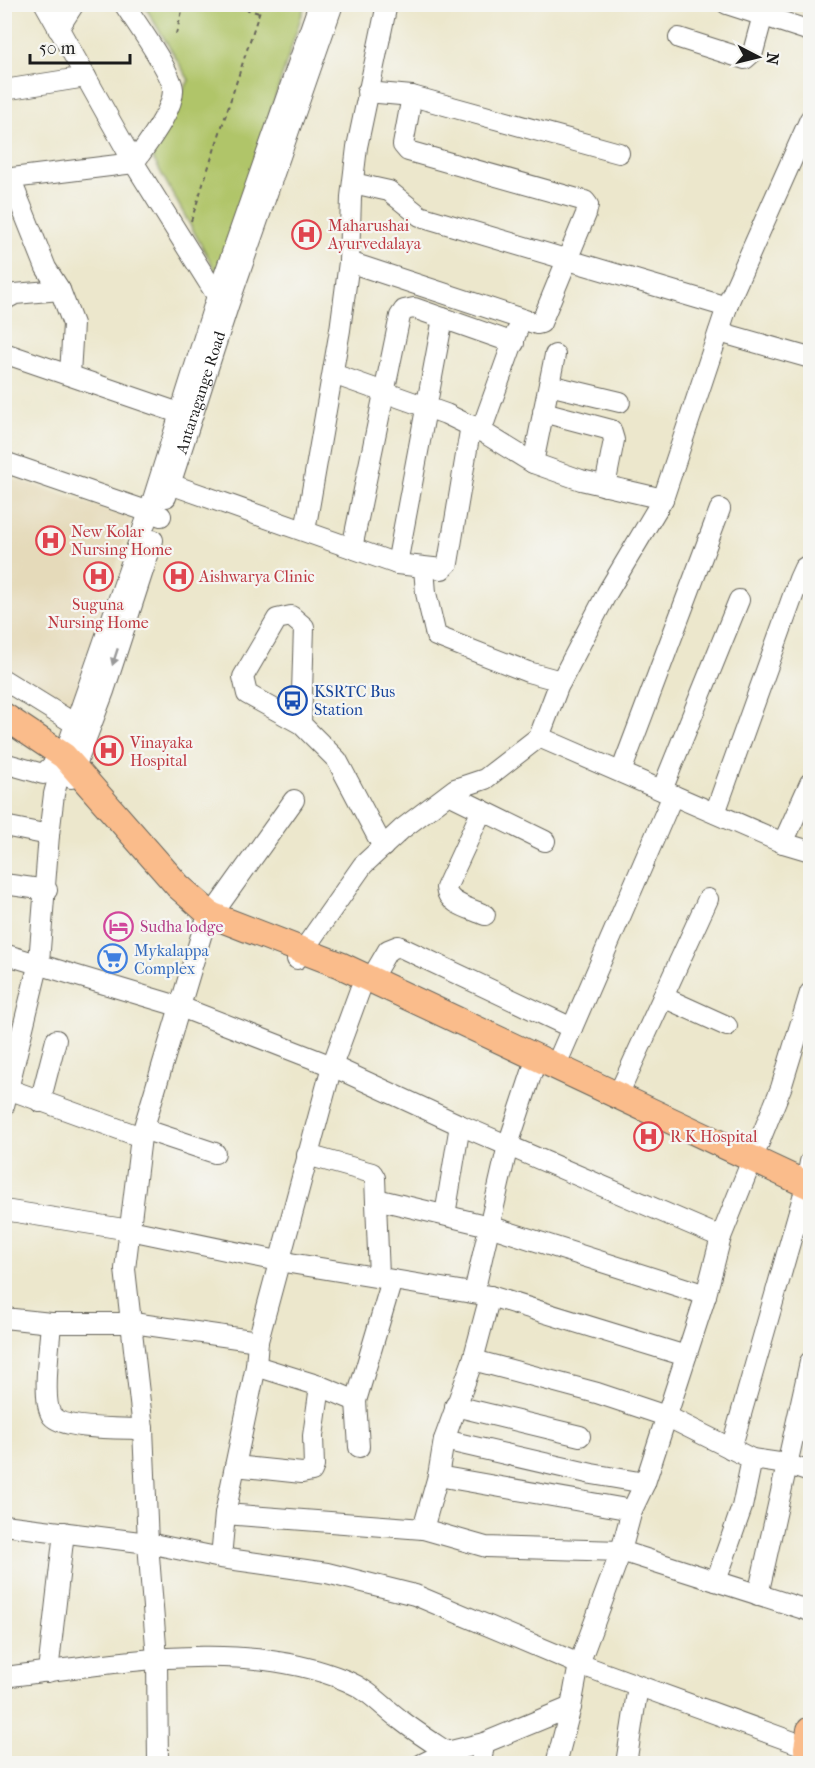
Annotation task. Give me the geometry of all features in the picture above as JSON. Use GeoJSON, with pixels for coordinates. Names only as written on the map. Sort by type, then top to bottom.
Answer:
{"type":"FeatureCollection","features":[{"type":"Feature","properties":{"kind":"main road"},"geometry":{"type":"LineString","coordinates":[[4,716],[178,886],[207,920],[300,953],[751,1165],[808,1186]]}},
{"type":"Feature","properties":{"kind":"main road"},"geometry":{"type":"LineString","coordinates":[[4,732],[62,774]]}},
{"type":"Feature","properties":{"kind":"main road"},"geometry":{"type":"LineString","coordinates":[[545,1067],[618,1095],[751,1165]]}},
{"type":"Feature","properties":{"kind":"street"},"geometry":{"type":"LineString","coordinates":[[45,4],[183,245],[223,300]]}},
{"type":"Feature","properties":{"kind":"street"},"geometry":{"type":"LineString","coordinates":[[58,29],[74,4]]}},
{"type":"Feature","properties":{"kind":"street"},"geometry":{"type":"LineString","coordinates":[[124,4],[168,75],[173,89],[168,110],[134,163]]}},
{"type":"Feature","properties":{"kind":"street","name":"Antaragange Road"},"geometry":{"type":"LineString","coordinates":[[62,774],[75,724],[155,514],[170,484],[223,300],[319,4]]}},
{"type":"Feature","properties":{"kind":"street","name":"Antaragange Road"},"geometry":{"type":"LineString","coordinates":[[62,774],[104,691],[155,514],[179,412],[333,4]]}},
{"type":"Feature","properties":{"kind":"street"},"geometry":{"type":"LineString","coordinates":[[306,531],[333,374],[349,262],[353,183],[367,92],[387,4]]}},
{"type":"Feature","properties":{"kind":"street"},"geometry":{"type":"LineString","coordinates":[[728,4],[765,10],[810,31]]}},
{"type":"Feature","properties":{"kind":"street"},"geometry":{"type":"LineString","coordinates":[[679,39],[745,59],[753,52],[765,10]]}},
{"type":"Feature","properties":{"kind":"street"},"geometry":{"type":"LineString","coordinates":[[4,90],[86,77]]}},
{"type":"Feature","properties":{"kind":"street"},"geometry":{"type":"LineString","coordinates":[[367,92],[412,96],[619,153]]}},
{"type":"Feature","properties":{"kind":"street"},"geometry":{"type":"LineString","coordinates":[[349,262],[541,323],[586,214],[588,206],[585,201],[408,151],[403,145],[412,96]]}},
{"type":"Feature","properties":{"kind":"street"},"geometry":{"type":"LineString","coordinates":[[300,953],[363,865],[449,794],[485,778],[539,737],[561,681],[607,593],[663,499],[727,307],[809,124]]}},
{"type":"Feature","properties":{"kind":"street"},"geometry":{"type":"LineString","coordinates":[[70,374],[73,324],[60,290],[46,267],[7,178],[134,163]]}},
{"type":"Feature","properties":{"kind":"street"},"geometry":{"type":"LineString","coordinates":[[353,183],[389,191],[420,216],[727,307]]}},
{"type":"Feature","properties":{"kind":"street"},"geometry":{"type":"LineString","coordinates":[[4,300],[15,294],[60,290]]}},
{"type":"Feature","properties":{"kind":"street"},"geometry":{"type":"LineString","coordinates":[[352,548],[400,316],[404,310],[414,308],[514,343]]}},
{"type":"Feature","properties":{"kind":"street"},"geometry":{"type":"LineString","coordinates":[[170,484],[397,564],[442,569],[448,563],[476,428],[514,343],[521,317]]}},
{"type":"Feature","properties":{"kind":"street"},"geometry":{"type":"LineString","coordinates":[[397,564],[443,318]]}},
{"type":"Feature","properties":{"kind":"street"},"geometry":{"type":"LineString","coordinates":[[719,332],[810,358]]}},
{"type":"Feature","properties":{"kind":"street"},"geometry":{"type":"LineString","coordinates":[[4,353],[179,412]]}},
{"type":"Feature","properties":{"kind":"street"},"geometry":{"type":"LineString","coordinates":[[533,464],[555,355]]}},
{"type":"Feature","properties":{"kind":"street"},"geometry":{"type":"LineString","coordinates":[[333,374],[425,406],[476,428],[533,464],[605,486],[663,499]]}},
{"type":"Feature","properties":{"kind":"street"},"geometry":{"type":"LineString","coordinates":[[549,385],[620,402]]}},
{"type":"Feature","properties":{"kind":"street"},"geometry":{"type":"LineString","coordinates":[[543,412],[611,430],[614,440],[605,486]]}},
{"type":"Feature","properties":{"kind":"street"},"geometry":{"type":"LineString","coordinates":[[4,462],[155,514]]}},
{"type":"Feature","properties":{"kind":"street"},"geometry":{"type":"LineString","coordinates":[[621,772],[720,509]]}},
{"type":"Feature","properties":{"kind":"street"},"geometry":{"type":"LineString","coordinates":[[715,813],[804,568],[810,564]]}},
{"type":"Feature","properties":{"kind":"street"},"geometry":{"type":"LineString","coordinates":[[424,568],[426,593],[436,636],[528,672],[561,681]]}},
{"type":"Feature","properties":{"kind":"street"},"geometry":{"type":"LineString","coordinates":[[423,1529],[438,1476],[444,1440],[473,1360],[489,1226],[508,1146],[545,1067],[572,1028],[667,792],[739,600]]}},
{"type":"Feature","properties":{"kind":"street"},"geometry":{"type":"LineString","coordinates":[[301,724],[304,627],[291,616],[277,619],[243,677],[246,694],[301,724],[337,760],[383,847]]}},
{"type":"Feature","properties":{"kind":"street"},"geometry":{"type":"LineString","coordinates":[[4,680],[75,724]]}},
{"type":"Feature","properties":{"kind":"street"},"geometry":{"type":"LineString","coordinates":[[539,737],[783,843],[810,851]]}},
{"type":"Feature","properties":{"kind":"street"},"geometry":{"type":"LineString","coordinates":[[4,763],[43,774],[62,774],[49,835],[47,890],[39,962],[7,1086],[40,1102],[215,1153]]}},
{"type":"Feature","properties":{"kind":"street"},"geometry":{"type":"LineString","coordinates":[[783,843],[810,783]]}},
{"type":"Feature","properties":{"kind":"street"},"geometry":{"type":"LineString","coordinates":[[449,794],[545,841]]}},
{"type":"Feature","properties":{"kind":"street"},"geometry":{"type":"LineString","coordinates":[[158,1764],[157,1659],[148,1543],[143,1429],[133,1323],[125,1269],[142,1133],[178,1006],[207,920],[294,800]]}},
{"type":"Feature","properties":{"kind":"street"},"geometry":{"type":"LineString","coordinates":[[482,810],[446,888],[446,895],[451,900],[485,915]]}},
{"type":"Feature","properties":{"kind":"street"},"geometry":{"type":"LineString","coordinates":[[4,826],[49,835]]}},
{"type":"Feature","properties":{"kind":"street"},"geometry":{"type":"LineString","coordinates":[[4,884],[47,890]]}},
{"type":"Feature","properties":{"kind":"street"},"geometry":{"type":"LineString","coordinates":[[618,1095],[708,899]]}},
{"type":"Feature","properties":{"kind":"street"},"geometry":{"type":"LineString","coordinates":[[221,1558],[225,1514],[256,1366],[258,1341],[278,1261],[332,1066],[366,983],[388,950],[398,946],[572,1028]]}},
{"type":"Feature","properties":{"kind":"street"},"geometry":{"type":"LineString","coordinates":[[4,954],[39,962],[178,1006],[332,1066],[460,1125],[721,1237]]}},
{"type":"Feature","properties":{"kind":"street"},"geometry":{"type":"LineString","coordinates":[[556,1764],[572,1707],[579,1664],[621,1551],[632,1510],[645,1484],[706,1294],[721,1237],[782,1088],[810,993]]}},
{"type":"Feature","properties":{"kind":"street"},"geometry":{"type":"LineString","coordinates":[[663,997],[727,1026]]}},
{"type":"Feature","properties":{"kind":"street"},"geometry":{"type":"LineString","coordinates":[[40,1102],[56,1040]]}},
{"type":"Feature","properties":{"kind":"street"},"geometry":{"type":"LineString","coordinates":[[445,1215],[460,1125]]}},
{"type":"Feature","properties":{"kind":"street"},"geometry":{"type":"LineString","coordinates":[[307,1155],[372,1173],[375,1178],[385,1278],[356,1401],[359,1447]]}},
{"type":"Feature","properties":{"kind":"street"},"geometry":{"type":"LineString","coordinates":[[731,1449],[808,1186]]}},
{"type":"Feature","properties":{"kind":"street"},"geometry":{"type":"LineString","coordinates":[[376,1199],[489,1226],[706,1294]]}},
{"type":"Feature","properties":{"kind":"street"},"geometry":{"type":"LineString","coordinates":[[4,1210],[130,1230],[278,1261],[482,1294],[686,1356]]}},
{"type":"Feature","properties":{"kind":"street"},"geometry":{"type":"LineString","coordinates":[[4,1318],[51,1323],[133,1323],[258,1341]]}},
{"type":"Feature","properties":{"kind":"street"},"geometry":{"type":"LineString","coordinates":[[51,1323],[47,1399],[52,1415],[60,1422],[76,1425],[143,1429]]}},
{"type":"Feature","properties":{"kind":"street"},"geometry":{"type":"LineString","coordinates":[[473,1360],[597,1393],[666,1416],[752,1459],[786,1464],[810,1472]]}},
{"type":"Feature","properties":{"kind":"street"},"geometry":{"type":"LineString","coordinates":[[758,1595],[810,1362]]}},
{"type":"Feature","properties":{"kind":"street"},"geometry":{"type":"LineString","coordinates":[[256,1366],[320,1386],[356,1401]]}},
{"type":"Feature","properties":{"kind":"street"},"geometry":{"type":"LineString","coordinates":[[235,1466],[302,1473],[312,1471],[314,1466],[313,1436],[320,1386]]}},
{"type":"Feature","properties":{"kind":"street"},"geometry":{"type":"LineString","coordinates":[[455,1406],[580,1436]]}},
{"type":"Feature","properties":{"kind":"street"},"geometry":{"type":"LineString","coordinates":[[444,1440],[645,1484]]}},
{"type":"Feature","properties":{"kind":"street"},"geometry":{"type":"LineString","coordinates":[[716,1581],[742,1507],[752,1459]]}},
{"type":"Feature","properties":{"kind":"street"},"geometry":{"type":"LineString","coordinates":[[438,1476],[632,1510]]}},
{"type":"Feature","properties":{"kind":"street"},"geometry":{"type":"LineString","coordinates":[[225,1514],[423,1529],[486,1547],[621,1551],[810,1611]]}},
{"type":"Feature","properties":{"kind":"street"},"geometry":{"type":"LineString","coordinates":[[4,1525],[148,1543],[221,1558],[327,1573],[415,1595],[579,1664],[809,1747]]}},
{"type":"Feature","properties":{"kind":"street"},"geometry":{"type":"LineString","coordinates":[[48,1672],[64,1532]]}},
{"type":"Feature","properties":{"kind":"street"},"geometry":{"type":"LineString","coordinates":[[4,1677],[157,1659],[214,1655],[306,1667],[348,1682],[376,1698],[401,1721],[447,1752]]}},
{"type":"Feature","properties":{"kind":"street"},"geometry":{"type":"LineString","coordinates":[[626,1764],[638,1686]]}},
{"type":"Feature","properties":{"kind":"street"},"geometry":{"type":"LineString","coordinates":[[422,1764],[447,1752],[484,1743],[572,1707]]}},
{"type":"Feature","properties":{"kind":"street"},"geometry":{"type":"LineString","coordinates":[[481,1764],[484,1743]]}},
{"type":"Feature","properties":{"kind":"path"},"geometry":{"type":"LineString","coordinates":[[176,34],[184,4]]}},
{"type":"Feature","properties":{"kind":"path"},"geometry":{"type":"LineString","coordinates":[[228,4],[259,13]]}},
{"type":"Feature","properties":{"kind":"path"},"geometry":{"type":"LineString","coordinates":[[183,245],[262,4]]}},
{"type":"Feature","properties":{"kind":"shaded area"},"geometry":{"type":"Polygon","coordinates":[[[4,475],[131,518],[70,711],[5,670],[4,475]]]}},
{"type":"Feature","properties":{"kind":"green space"},"geometry":{"type":"Polygon","coordinates":[[[144,5],[305,5],[218,275],[150,153],[189,80],[144,5]]]}},
{"type":"Feature","properties":{"kind":"place","name":"Maharushai Ayurvedalaya"},"geometry":{"type":"Point","coordinates":[307,234]}},
{"type":"Feature","properties":{"kind":"place","name":"New Kolar Nursing Home"},"geometry":{"type":"Point","coordinates":[50,540]}},
{"type":"Feature","properties":{"kind":"place","name":"Suguna Nursing Home"},"geometry":{"type":"Point","coordinates":[98,576]}},
{"type":"Feature","properties":{"kind":"place","name":"Aishwarya Clinic"},"geometry":{"type":"Point","coordinates":[178,576]}},
{"type":"Feature","properties":{"kind":"place","name":"KSRTC Bus Station"},"geometry":{"type":"Point","coordinates":[293,700]}},
{"type":"Feature","properties":{"kind":"place","name":"Vinayaka Hospital"},"geometry":{"type":"Point","coordinates":[109,751]}},
{"type":"Feature","properties":{"kind":"place","name":"Sudha lodge"},"geometry":{"type":"Point","coordinates":[119,926]}},
{"type":"Feature","properties":{"kind":"place","name":"Mykalappa Complex"},"geometry":{"type":"Point","coordinates":[113,959]}},
{"type":"Feature","properties":{"kind":"place","name":"R K Hospital"},"geometry":{"type":"Point","coordinates":[649,1136]}}]}
